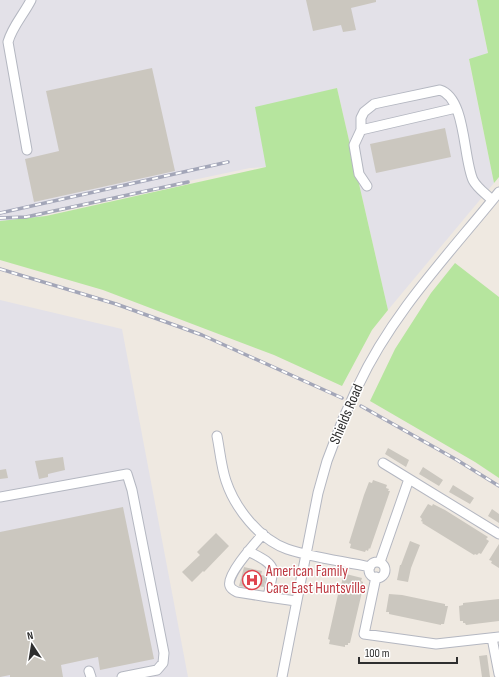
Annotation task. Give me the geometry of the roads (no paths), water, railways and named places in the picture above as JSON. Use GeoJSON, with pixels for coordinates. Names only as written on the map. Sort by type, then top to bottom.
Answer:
{"type":"FeatureCollection","features":[{"type":"Feature","properties":{"kind":"street"},"geometry":{"type":"LineString","coordinates":[[27,150],[8,42],[10,35],[31,0]]}},
{"type":"Feature","properties":{"kind":"street"},"geometry":{"type":"LineString","coordinates":[[367,186],[359,174],[354,145],[361,130],[361,118],[364,112],[374,104],[440,90],[446,92],[452,97],[460,118],[473,179],[480,189],[492,200]]}},
{"type":"Feature","properties":{"kind":"street"},"geometry":{"type":"LineString","coordinates":[[361,130],[456,108]]}},
{"type":"Feature","properties":{"kind":"street","name":"Shields Road"},"geometry":{"type":"LineString","coordinates":[[282,677],[318,493],[327,461],[343,419],[376,351],[410,301],[432,271],[499,192]]}},
{"type":"Feature","properties":{"kind":"street"},"geometry":{"type":"LineString","coordinates":[[217,436],[226,481],[232,496],[241,511],[263,534],[285,548],[306,554],[370,567]]}},
{"type":"Feature","properties":{"kind":"street"},"geometry":{"type":"LineString","coordinates":[[383,463],[499,534]]}},
{"type":"Feature","properties":{"kind":"street"},"geometry":{"type":"LineString","coordinates":[[0,497],[127,474],[132,490],[164,653],[163,663],[157,670],[122,677]]}},
{"type":"Feature","properties":{"kind":"street"},"geometry":{"type":"LineString","coordinates":[[380,562],[408,479]]}},
{"type":"Feature","properties":{"kind":"street"},"geometry":{"type":"LineString","coordinates":[[263,534],[248,551],[231,576],[229,582],[230,586],[233,590],[296,601]]}},
{"type":"Feature","properties":{"kind":"street"},"geometry":{"type":"LineString","coordinates":[[248,551],[270,564],[272,568],[273,571],[268,597]]}},
{"type":"Feature","properties":{"kind":"street"},"geometry":{"type":"LineString","coordinates":[[375,562],[380,562],[385,568],[385,573],[376,577],[370,573],[370,567],[375,562]]}},
{"type":"Feature","properties":{"kind":"street"},"geometry":{"type":"LineString","coordinates":[[376,577],[364,634],[436,644],[495,638],[499,674]]}},
{"type":"Feature","properties":{"kind":"railway"},"geometry":{"type":"LineString","coordinates":[[0,213],[228,162]]}},
{"type":"Feature","properties":{"kind":"railway"},"geometry":{"type":"LineString","coordinates":[[0,218],[26,217],[188,182]]}},
{"type":"Feature","properties":{"kind":"railway"},"geometry":{"type":"LineString","coordinates":[[0,269],[116,304],[202,335],[342,398]]}},
{"type":"Feature","properties":{"kind":"railway"},"geometry":{"type":"LineString","coordinates":[[361,406],[457,460],[499,486]]}},
{"type":"Feature","properties":{"kind":"place","name":"American Family Care East Huntsville"},"geometry":{"type":"Point","coordinates":[252,580]}}]}
